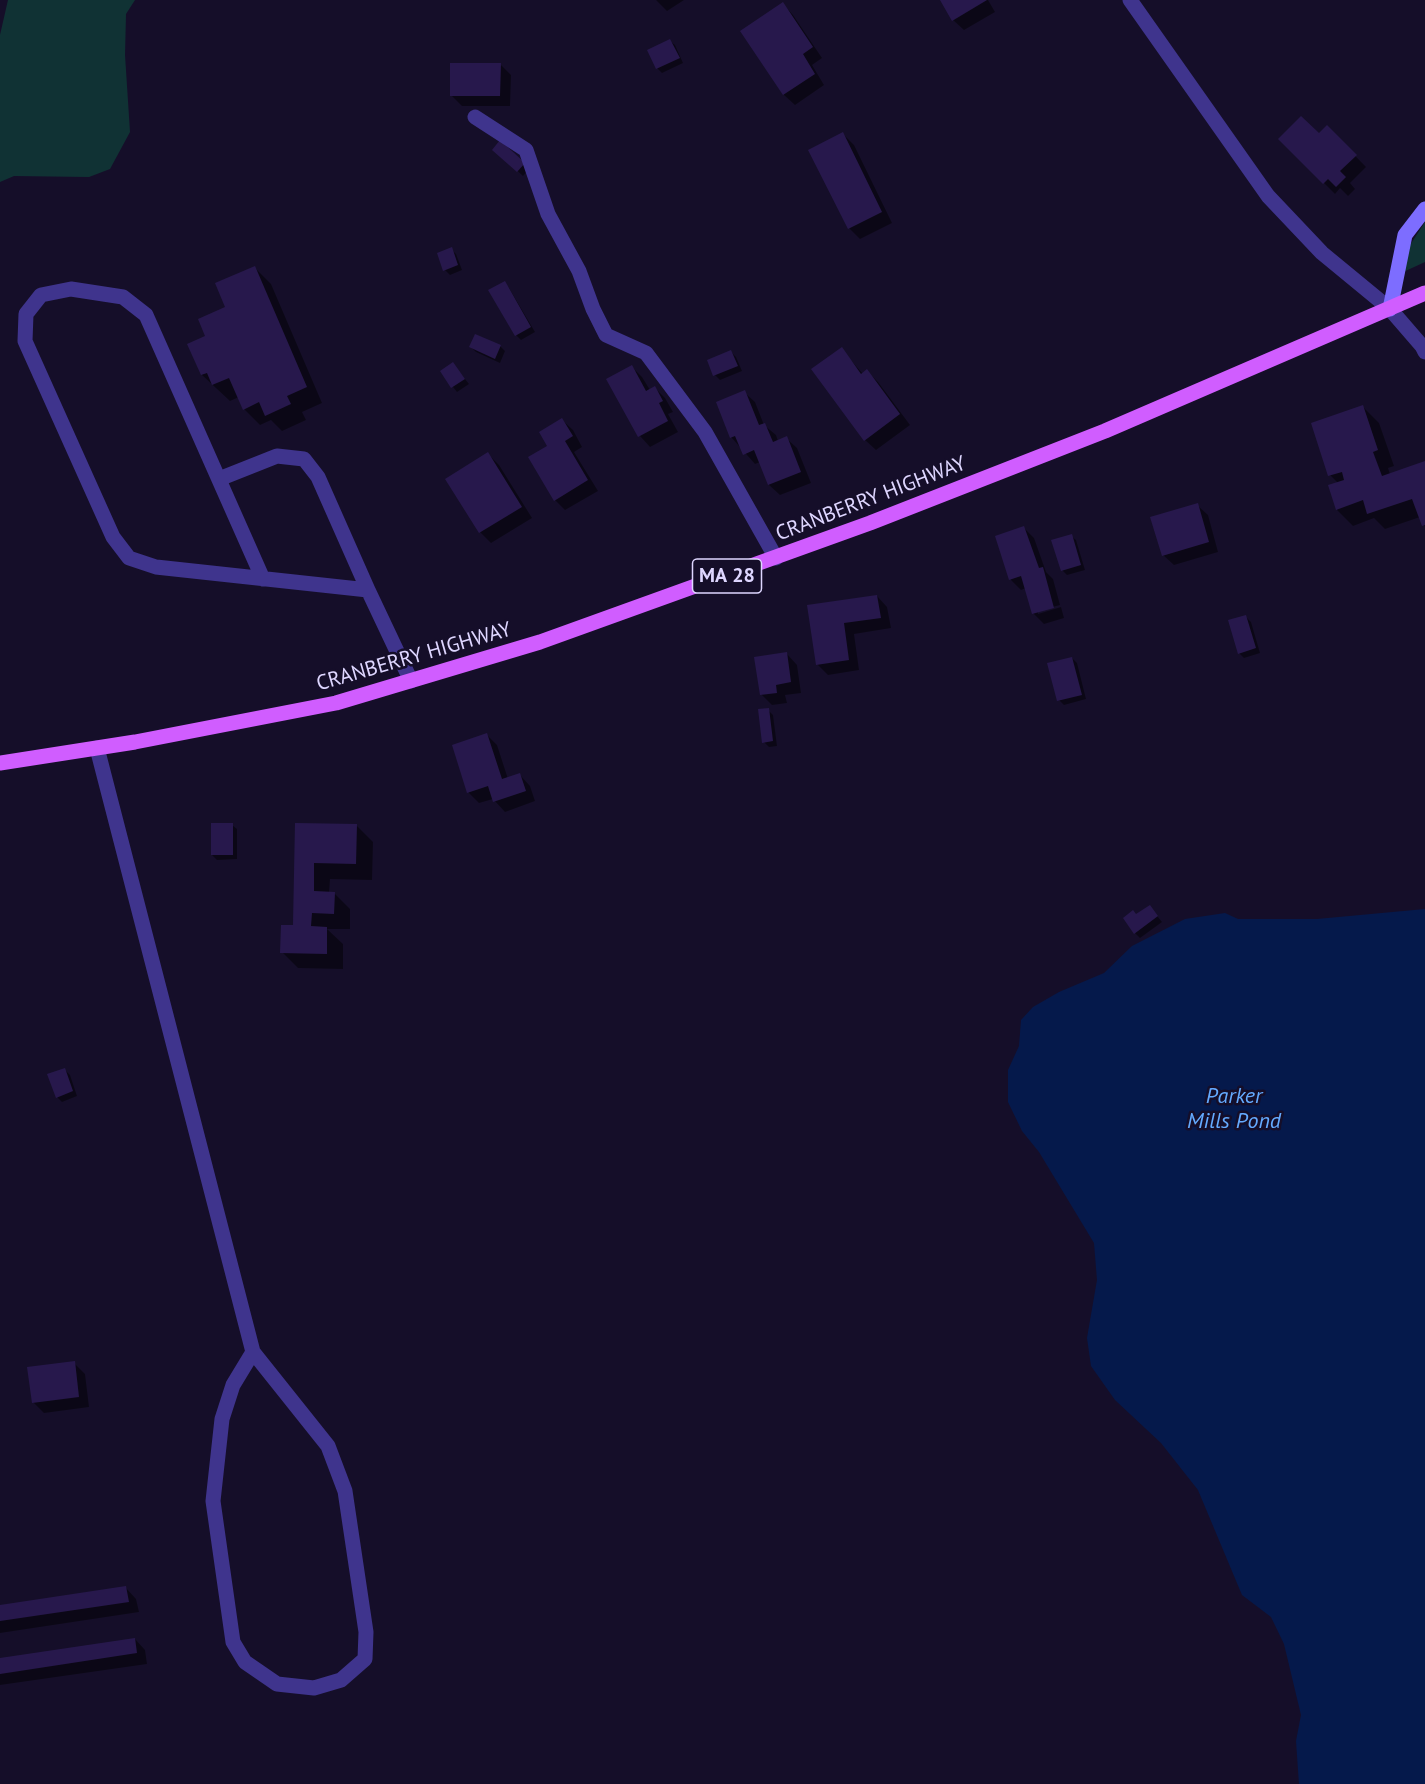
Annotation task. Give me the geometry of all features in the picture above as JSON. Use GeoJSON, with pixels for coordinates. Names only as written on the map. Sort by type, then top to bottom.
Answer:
{"type":"FeatureCollection","features":[{"type":"Feature","properties":{"kind":"main road"},"geometry":{"type":"LineString","coordinates":[[1390,309],[1405,235],[1425,209]]}},
{"type":"Feature","properties":{"kind":"main road","name":"CRANBERRY HIGHWAY"},"geometry":{"type":"LineString","coordinates":[[0,763],[97,748],[336,703],[540,642],[870,523],[1105,431],[1425,294]]}},
{"type":"Feature","properties":{"kind":"street"},"geometry":{"type":"LineString","coordinates":[[1130,0],[1268,196],[1322,253],[1390,309],[1425,352]]}},
{"type":"Feature","properties":{"kind":"street"},"geometry":{"type":"LineString","coordinates":[[475,117],[526,150],[548,214],[579,271],[592,309],[606,335],[646,353],[705,432],[776,558]]}},
{"type":"Feature","properties":{"kind":"street"},"geometry":{"type":"LineString","coordinates":[[263,579],[146,315],[123,297],[71,289],[41,295],[26,315],[25,341],[113,537],[129,558],[156,567],[263,579],[368,590]]}},
{"type":"Feature","properties":{"kind":"street"},"geometry":{"type":"LineString","coordinates":[[219,479],[277,456],[304,459],[318,477],[411,681]]}},
{"type":"Feature","properties":{"kind":"street"},"geometry":{"type":"LineString","coordinates":[[97,748],[253,1352],[328,1446],[345,1491],[366,1632],[365,1659],[341,1680],[314,1688],[277,1684],[245,1662],[233,1642],[213,1501],[222,1419],[233,1385],[253,1352]]}},
{"type":"Feature","properties":{"kind":"green space"},"geometry":{"type":"Polygon","coordinates":[[[8,0],[135,0],[126,14],[125,55],[130,132],[110,169],[89,177],[14,176],[0,182],[0,35],[8,0]]]}},
{"type":"Feature","properties":{"kind":"green space"},"geometry":{"type":"Polygon","coordinates":[[[1425,222],[1425,262],[1388,279],[1425,222]]]}},
{"type":"Feature","properties":{"kind":"water","name":"Parker Mills Pond"},"geometry":{"type":"Polygon","coordinates":[[[1425,909],[1425,1784],[1299,1784],[1296,1741],[1301,1715],[1284,1644],[1271,1617],[1242,1595],[1198,1490],[1161,1443],[1115,1400],[1091,1366],[1087,1338],[1097,1280],[1094,1243],[1039,1152],[1022,1131],[1008,1102],[1008,1070],[1019,1046],[1021,1020],[1033,1007],[1059,992],[1104,973],[1132,946],[1185,919],[1225,913],[1238,919],[1317,919],[1425,909]]]}},
{"type":"Feature","properties":{"kind":"building"},"geometry":{"type":"Polygon","coordinates":[[[940,0],[987,0],[952,21],[940,0]]]}},
{"type":"Feature","properties":{"kind":"building"},"geometry":{"type":"Polygon","coordinates":[[[783,2],[813,47],[803,54],[815,74],[783,95],[740,31],[783,2]]]}},
{"type":"Feature","properties":{"kind":"building"},"geometry":{"type":"Polygon","coordinates":[[[670,39],[680,58],[656,69],[647,50],[670,39]]]}},
{"type":"Feature","properties":{"kind":"building"},"geometry":{"type":"Polygon","coordinates":[[[450,63],[501,63],[500,96],[450,96],[450,63]]]}},
{"type":"Feature","properties":{"kind":"building"},"geometry":{"type":"Polygon","coordinates":[[[1301,116],[1319,133],[1327,125],[1357,155],[1340,171],[1346,177],[1336,187],[1328,179],[1323,184],[1278,139],[1301,116]]]}},
{"type":"Feature","properties":{"kind":"building"},"geometry":{"type":"Polygon","coordinates":[[[843,132],[882,212],[848,229],[808,150],[843,132]]]}},
{"type":"Feature","properties":{"kind":"building"},"geometry":{"type":"Polygon","coordinates":[[[500,140],[525,163],[517,172],[492,150],[500,140]]]}},
{"type":"Feature","properties":{"kind":"building"},"geometry":{"type":"Polygon","coordinates":[[[452,247],[458,265],[443,271],[437,253],[452,247]]]}},
{"type":"Feature","properties":{"kind":"building"},"geometry":{"type":"Polygon","coordinates":[[[255,266],[307,387],[287,396],[291,404],[265,416],[259,402],[243,410],[229,378],[212,385],[207,373],[201,375],[187,344],[205,336],[198,319],[225,307],[215,283],[255,266]]]}},
{"type":"Feature","properties":{"kind":"building"},"geometry":{"type":"Polygon","coordinates":[[[505,281],[531,327],[515,336],[488,290],[505,281]]]}},
{"type":"Feature","properties":{"kind":"building"},"geometry":{"type":"Polygon","coordinates":[[[475,334],[501,345],[495,359],[469,347],[475,334]]]}},
{"type":"Feature","properties":{"kind":"building"},"geometry":{"type":"Polygon","coordinates":[[[842,347],[861,374],[867,369],[900,414],[864,441],[811,369],[842,347]]]}},
{"type":"Feature","properties":{"kind":"building"},"geometry":{"type":"Polygon","coordinates":[[[731,350],[738,366],[713,376],[707,360],[731,350]]]}},
{"type":"Feature","properties":{"kind":"building"},"geometry":{"type":"Polygon","coordinates":[[[453,362],[465,379],[451,388],[440,371],[453,362]]]}},
{"type":"Feature","properties":{"kind":"building"},"geometry":{"type":"Polygon","coordinates":[[[632,365],[646,391],[655,386],[663,401],[659,403],[668,421],[638,437],[606,379],[632,365]]]}},
{"type":"Feature","properties":{"kind":"building"},"geometry":{"type":"Polygon","coordinates":[[[745,390],[759,425],[765,423],[773,442],[787,436],[801,472],[768,485],[754,450],[743,455],[735,436],[730,438],[716,402],[745,390]]]}},
{"type":"Feature","properties":{"kind":"building"},"geometry":{"type":"Polygon","coordinates":[[[1363,405],[1378,450],[1373,452],[1382,476],[1425,461],[1425,525],[1422,526],[1412,499],[1367,514],[1363,500],[1336,510],[1328,485],[1344,480],[1342,472],[1328,476],[1311,423],[1363,405]]]}},
{"type":"Feature","properties":{"kind":"building"},"geometry":{"type":"Polygon","coordinates":[[[562,418],[573,436],[565,441],[588,480],[554,501],[528,457],[547,446],[539,432],[562,418]]]}},
{"type":"Feature","properties":{"kind":"building"},"geometry":{"type":"Polygon","coordinates":[[[488,452],[522,507],[479,533],[445,479],[488,452]]]}},
{"type":"Feature","properties":{"kind":"building"},"geometry":{"type":"Polygon","coordinates":[[[1198,503],[1209,542],[1162,556],[1150,517],[1198,503]]]}},
{"type":"Feature","properties":{"kind":"building"},"geometry":{"type":"Polygon","coordinates":[[[1024,526],[1039,568],[1043,567],[1054,608],[1032,614],[1021,576],[1009,580],[995,536],[1024,526]]]}},
{"type":"Feature","properties":{"kind":"building"},"geometry":{"type":"Polygon","coordinates":[[[1072,534],[1081,565],[1061,571],[1051,540],[1072,534]]]}},
{"type":"Feature","properties":{"kind":"building"},"geometry":{"type":"Polygon","coordinates":[[[877,595],[881,618],[844,623],[849,660],[816,665],[807,605],[877,595]]]}},
{"type":"Feature","properties":{"kind":"building"},"geometry":{"type":"Polygon","coordinates":[[[1246,615],[1256,648],[1238,654],[1228,620],[1246,615]]]}},
{"type":"Feature","properties":{"kind":"building"},"geometry":{"type":"Polygon","coordinates":[[[787,652],[791,682],[776,685],[777,693],[760,695],[754,657],[787,652]]]}},
{"type":"Feature","properties":{"kind":"building"},"geometry":{"type":"Polygon","coordinates":[[[1072,657],[1082,695],[1057,701],[1047,663],[1072,657]]]}},
{"type":"Feature","properties":{"kind":"building"},"geometry":{"type":"Polygon","coordinates":[[[769,708],[773,741],[762,743],[758,709],[769,708]]]}},
{"type":"Feature","properties":{"kind":"building"},"geometry":{"type":"Polygon","coordinates":[[[487,733],[502,779],[520,773],[526,791],[493,802],[488,786],[467,793],[452,745],[487,733]]]}},
{"type":"Feature","properties":{"kind":"building"},"geometry":{"type":"Polygon","coordinates":[[[211,823],[233,823],[233,855],[211,855],[211,823]]]}},
{"type":"Feature","properties":{"kind":"building"},"geometry":{"type":"Polygon","coordinates":[[[295,823],[357,824],[356,864],[314,863],[314,891],[335,892],[334,914],[312,913],[311,926],[327,927],[327,954],[280,953],[281,925],[293,925],[295,823]]]}},
{"type":"Feature","properties":{"kind":"building"},"geometry":{"type":"Polygon","coordinates":[[[1150,905],[1158,916],[1134,934],[1123,918],[1133,910],[1136,914],[1150,905]]]}},
{"type":"Feature","properties":{"kind":"building"},"geometry":{"type":"Polygon","coordinates":[[[65,1068],[73,1091],[56,1098],[47,1074],[65,1068]]]}},
{"type":"Feature","properties":{"kind":"building"},"geometry":{"type":"Polygon","coordinates":[[[75,1361],[79,1397],[32,1403],[27,1367],[75,1361]]]}},
{"type":"Feature","properties":{"kind":"building"},"geometry":{"type":"Polygon","coordinates":[[[126,1586],[129,1602],[0,1621],[0,1605],[126,1586]]]}},
{"type":"Feature","properties":{"kind":"building"},"geometry":{"type":"Polygon","coordinates":[[[135,1638],[137,1653],[0,1674],[0,1658],[135,1638]]]}}]}
